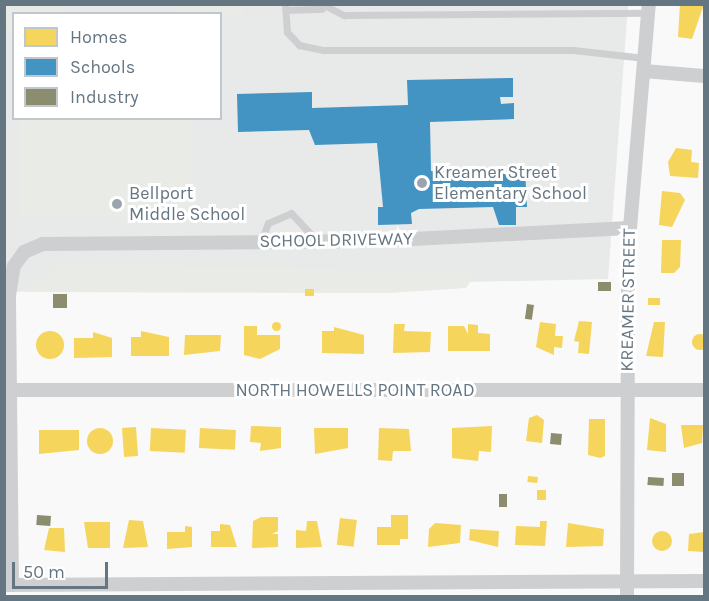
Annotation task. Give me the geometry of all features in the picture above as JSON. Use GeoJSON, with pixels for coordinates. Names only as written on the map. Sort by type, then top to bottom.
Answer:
{"type":"FeatureCollection","features":[{"type":"Feature","properties":{"kind":"street","name":"KREAMER STREET"},"geometry":{"type":"LineString","coordinates":[[627,597],[629,228],[649,9]]}},
{"type":"Feature","properties":{"kind":"street"},"geometry":{"type":"LineString","coordinates":[[644,65],[705,76]]}},
{"type":"Feature","properties":{"kind":"street","name":"SCHOOL DRIVEWAY"},"geometry":{"type":"LineString","coordinates":[[8,390],[14,267],[24,252],[43,244],[318,242],[629,228]]}},
{"type":"Feature","properties":{"kind":"street"},"geometry":{"type":"LineString","coordinates":[[8,390],[8,585],[628,579],[705,581]]}},
{"type":"Feature","properties":{"kind":"street","name":"NORTH HOWELLS POINT ROAD"},"geometry":{"type":"LineString","coordinates":[[8,390],[705,390]]}},
{"type":"Feature","properties":{"kind":"lane"},"geometry":{"type":"LineString","coordinates":[[644,65],[573,50],[323,50],[299,45],[287,32],[286,7],[322,7],[344,15],[649,9]]}},
{"type":"Feature","properties":{"kind":"lane"},"geometry":{"type":"LineString","coordinates":[[261,242],[268,224],[291,213],[318,242]]}},
{"type":"Feature","properties":{"kind":"shaded area"},"geometry":{"type":"Polygon","coordinates":[[[5,4],[61,5],[60,12],[12,12],[12,31],[5,31],[5,4]]]}},
{"type":"Feature","properties":{"kind":"shaded area"},"geometry":{"type":"Polygon","coordinates":[[[4,5],[628,5],[608,279],[5,292],[4,5]]]}},
{"type":"Feature","properties":{"kind":"shaded area"},"geometry":{"type":"Polygon","coordinates":[[[173,5],[243,5],[243,15],[222,14],[222,12],[183,12],[173,5]]]}},
{"type":"Feature","properties":{"kind":"shaded area"},"geometry":{"type":"Polygon","coordinates":[[[19,120],[191,120],[191,216],[19,216],[19,120]]]}},
{"type":"Feature","properties":{"kind":"shaded area"},"geometry":{"type":"Polygon","coordinates":[[[59,264],[476,273],[466,288],[390,293],[24,292],[59,264]]]}},
{"type":"Feature","properties":{"kind":"building: Homes"},"geometry":{"type":"Polygon","coordinates":[[[680,4],[704,4],[692,39],[678,37],[680,4]]]}},
{"type":"Feature","properties":{"kind":"building: Homes"},"geometry":{"type":"Polygon","coordinates":[[[676,148],[692,150],[691,162],[699,163],[698,178],[670,176],[668,162],[676,148]]]}},
{"type":"Feature","properties":{"kind":"building: Homes"},"geometry":{"type":"Polygon","coordinates":[[[662,191],[680,193],[685,200],[672,227],[659,225],[662,191]]]}},
{"type":"Feature","properties":{"kind":"building: Homes"},"geometry":{"type":"Polygon","coordinates":[[[662,240],[681,240],[680,267],[674,273],[661,273],[662,240]]]}},
{"type":"Feature","properties":{"kind":"building: Homes"},"geometry":{"type":"Polygon","coordinates":[[[305,289],[314,289],[314,296],[305,296],[305,289]]]}},
{"type":"Feature","properties":{"kind":"building: Homes"},"geometry":{"type":"Polygon","coordinates":[[[648,298],[660,298],[660,305],[648,305],[648,298]]]}},
{"type":"Feature","properties":{"kind":"building: Homes"},"geometry":{"type":"Polygon","coordinates":[[[579,321],[592,322],[589,354],[578,353],[579,342],[574,341],[579,321]]]}},
{"type":"Feature","properties":{"kind":"building: Homes"},"geometry":{"type":"Polygon","coordinates":[[[276,322],[280,326],[276,330],[272,326],[276,322]]]}},
{"type":"Feature","properties":{"kind":"building: Homes"},"geometry":{"type":"Polygon","coordinates":[[[540,322],[556,324],[555,336],[563,336],[562,348],[554,347],[554,355],[536,347],[540,322]]]}},
{"type":"Feature","properties":{"kind":"building: Homes"},"geometry":{"type":"Polygon","coordinates":[[[654,322],[665,322],[663,357],[646,356],[654,322]]]}},
{"type":"Feature","properties":{"kind":"building: Homes"},"geometry":{"type":"Polygon","coordinates":[[[394,324],[405,324],[404,331],[431,332],[430,352],[393,353],[394,324]]]}},
{"type":"Feature","properties":{"kind":"building: Homes"},"geometry":{"type":"Polygon","coordinates":[[[468,324],[478,325],[478,333],[490,334],[490,351],[448,351],[448,326],[464,326],[468,334],[468,324]]]}},
{"type":"Feature","properties":{"kind":"building: Homes"},"geometry":{"type":"Polygon","coordinates":[[[244,326],[257,326],[257,335],[280,335],[280,349],[260,359],[244,355],[244,326]]]}},
{"type":"Feature","properties":{"kind":"building: Homes"},"geometry":{"type":"Polygon","coordinates":[[[334,327],[364,335],[364,354],[322,353],[322,331],[334,331],[334,327]]]}},
{"type":"Feature","properties":{"kind":"building: Homes"},"geometry":{"type":"Polygon","coordinates":[[[50,331],[60,335],[64,345],[60,355],[50,359],[40,355],[36,345],[40,335],[50,331]]]}},
{"type":"Feature","properties":{"kind":"building: Homes"},"geometry":{"type":"Polygon","coordinates":[[[141,331],[169,337],[169,356],[131,356],[131,337],[141,337],[141,331]]]}},
{"type":"Feature","properties":{"kind":"building: Homes"},"geometry":{"type":"Polygon","coordinates":[[[93,332],[112,338],[112,357],[74,358],[74,338],[93,338],[93,332]]]}},
{"type":"Feature","properties":{"kind":"building: Homes"},"geometry":{"type":"Polygon","coordinates":[[[700,334],[708,342],[700,350],[692,342],[700,334]]]}},
{"type":"Feature","properties":{"kind":"building: Homes"},"geometry":{"type":"Polygon","coordinates":[[[185,335],[221,335],[220,351],[184,355],[185,335]]]}},
{"type":"Feature","properties":{"kind":"building: Homes"},"geometry":{"type":"Polygon","coordinates":[[[537,415],[544,420],[542,443],[526,441],[529,418],[537,415]]]}},
{"type":"Feature","properties":{"kind":"building: Homes"},"geometry":{"type":"Polygon","coordinates":[[[650,418],[666,424],[666,452],[647,450],[650,418]]]}},
{"type":"Feature","properties":{"kind":"building: Homes"},"geometry":{"type":"Polygon","coordinates":[[[589,419],[605,419],[605,456],[600,458],[588,455],[589,419]]]}},
{"type":"Feature","properties":{"kind":"building: Homes"},"geometry":{"type":"Polygon","coordinates":[[[681,425],[703,425],[702,443],[684,448],[681,425]]]}},
{"type":"Feature","properties":{"kind":"building: Homes"},"geometry":{"type":"Polygon","coordinates":[[[251,426],[281,427],[281,448],[260,451],[261,443],[250,442],[251,426]]]}},
{"type":"Feature","properties":{"kind":"building: Homes"},"geometry":{"type":"Polygon","coordinates":[[[492,426],[491,452],[479,451],[478,461],[452,458],[452,428],[492,426]]]}},
{"type":"Feature","properties":{"kind":"building: Homes"},"geometry":{"type":"Polygon","coordinates":[[[136,427],[138,456],[124,457],[122,428],[136,427]]]}},
{"type":"Feature","properties":{"kind":"building: Homes"},"geometry":{"type":"Polygon","coordinates":[[[100,428],[109,432],[113,441],[109,450],[100,454],[91,450],[87,441],[91,432],[100,428]]]}},
{"type":"Feature","properties":{"kind":"building: Homes"},"geometry":{"type":"Polygon","coordinates":[[[151,428],[186,430],[185,453],[150,451],[151,428]]]}},
{"type":"Feature","properties":{"kind":"building: Homes"},"geometry":{"type":"Polygon","coordinates":[[[200,428],[236,430],[235,450],[199,448],[200,428]]]}},
{"type":"Feature","properties":{"kind":"building: Homes"},"geometry":{"type":"Polygon","coordinates":[[[314,428],[348,428],[348,448],[315,454],[314,428]]]}},
{"type":"Feature","properties":{"kind":"building: Homes"},"geometry":{"type":"Polygon","coordinates":[[[379,428],[409,429],[411,451],[393,451],[392,461],[378,460],[379,428]]]}},
{"type":"Feature","properties":{"kind":"building: Homes"},"geometry":{"type":"Polygon","coordinates":[[[39,430],[79,430],[79,450],[39,454],[39,430]]]}},
{"type":"Feature","properties":{"kind":"building: Homes"},"geometry":{"type":"Polygon","coordinates":[[[528,476],[538,477],[537,483],[527,482],[528,476]]]}},
{"type":"Feature","properties":{"kind":"building: Homes"},"geometry":{"type":"Polygon","coordinates":[[[537,490],[546,490],[546,500],[537,500],[537,490]]]}},
{"type":"Feature","properties":{"kind":"building: Homes"},"geometry":{"type":"Polygon","coordinates":[[[391,515],[408,515],[408,539],[400,539],[400,545],[377,545],[377,527],[391,527],[391,515]]]}},
{"type":"Feature","properties":{"kind":"building: Homes"},"geometry":{"type":"Polygon","coordinates":[[[261,517],[278,517],[278,531],[272,534],[278,534],[278,547],[252,548],[253,521],[261,517]]]}},
{"type":"Feature","properties":{"kind":"building: Homes"},"geometry":{"type":"Polygon","coordinates":[[[340,518],[357,520],[354,547],[337,545],[340,518]]]}},
{"type":"Feature","properties":{"kind":"building: Homes"},"geometry":{"type":"Polygon","coordinates":[[[129,520],[143,521],[148,547],[123,548],[129,520]]]}},
{"type":"Feature","properties":{"kind":"building: Homes"},"geometry":{"type":"Polygon","coordinates":[[[307,521],[317,521],[322,547],[296,548],[296,530],[306,531],[307,521]]]}},
{"type":"Feature","properties":{"kind":"building: Homes"},"geometry":{"type":"Polygon","coordinates":[[[540,521],[547,521],[545,546],[515,545],[516,526],[540,527],[540,521]]]}},
{"type":"Feature","properties":{"kind":"building: Homes"},"geometry":{"type":"Polygon","coordinates":[[[84,522],[110,522],[110,548],[88,548],[84,522]]]}},
{"type":"Feature","properties":{"kind":"building: Homes"},"geometry":{"type":"Polygon","coordinates":[[[435,523],[461,525],[460,543],[428,547],[429,529],[435,523]]]}},
{"type":"Feature","properties":{"kind":"building: Homes"},"geometry":{"type":"Polygon","coordinates":[[[568,523],[604,529],[603,546],[566,547],[568,523]]]}},
{"type":"Feature","properties":{"kind":"building: Homes"},"geometry":{"type":"Polygon","coordinates":[[[220,524],[230,525],[237,547],[211,547],[211,531],[220,531],[220,524]]]}},
{"type":"Feature","properties":{"kind":"building: Homes"},"geometry":{"type":"Polygon","coordinates":[[[185,526],[192,527],[192,547],[167,549],[167,532],[185,532],[185,526]]]}},
{"type":"Feature","properties":{"kind":"building: Homes"},"geometry":{"type":"Polygon","coordinates":[[[49,528],[64,528],[65,552],[44,550],[49,528]]]}},
{"type":"Feature","properties":{"kind":"building: Homes"},"geometry":{"type":"Polygon","coordinates":[[[470,529],[499,531],[498,547],[469,540],[470,529]]]}},
{"type":"Feature","properties":{"kind":"building: Homes"},"geometry":{"type":"Polygon","coordinates":[[[662,531],[669,534],[672,541],[669,548],[662,551],[655,548],[652,541],[655,534],[662,531]]]}},
{"type":"Feature","properties":{"kind":"building: Homes"},"geometry":{"type":"Polygon","coordinates":[[[704,532],[704,552],[688,551],[689,534],[704,532]]]}},
{"type":"Feature","properties":{"kind":"building: Schools"},"geometry":{"type":"Polygon","coordinates":[[[513,78],[513,97],[500,97],[501,104],[514,103],[514,119],[430,122],[431,171],[525,169],[527,207],[516,207],[516,225],[499,225],[493,207],[419,209],[411,213],[412,224],[378,225],[378,207],[383,207],[377,143],[315,145],[309,130],[238,132],[237,94],[312,92],[312,108],[408,105],[407,80],[513,78]]]}},
{"type":"Feature","properties":{"kind":"building: Industry"},"geometry":{"type":"Polygon","coordinates":[[[598,282],[611,282],[611,291],[598,291],[598,282]]]}},
{"type":"Feature","properties":{"kind":"building: Industry"},"geometry":{"type":"Polygon","coordinates":[[[53,294],[67,294],[67,308],[53,308],[53,294]]]}},
{"type":"Feature","properties":{"kind":"building: Industry"},"geometry":{"type":"Polygon","coordinates":[[[527,304],[534,305],[532,320],[525,319],[527,304]]]}},
{"type":"Feature","properties":{"kind":"building: Industry"},"geometry":{"type":"Polygon","coordinates":[[[551,433],[562,434],[561,445],[550,444],[551,433]]]}},
{"type":"Feature","properties":{"kind":"building: Industry"},"geometry":{"type":"Polygon","coordinates":[[[672,473],[684,473],[684,486],[672,486],[672,473]]]}},
{"type":"Feature","properties":{"kind":"building: Industry"},"geometry":{"type":"Polygon","coordinates":[[[648,477],[664,478],[663,486],[647,485],[648,477]]]}},
{"type":"Feature","properties":{"kind":"building: Industry"},"geometry":{"type":"Polygon","coordinates":[[[499,494],[507,494],[507,507],[499,507],[499,494]]]}},
{"type":"Feature","properties":{"kind":"building: Industry"},"geometry":{"type":"Polygon","coordinates":[[[37,515],[51,516],[50,526],[36,525],[37,515]]]}},
{"type":"Feature","properties":{"kind":"place","name":"Kreamer Street Elementary School"},"geometry":{"type":"Point","coordinates":[422,183]}},
{"type":"Feature","properties":{"kind":"place","name":"Bellport Middle School"},"geometry":{"type":"Point","coordinates":[117,204]}}]}
